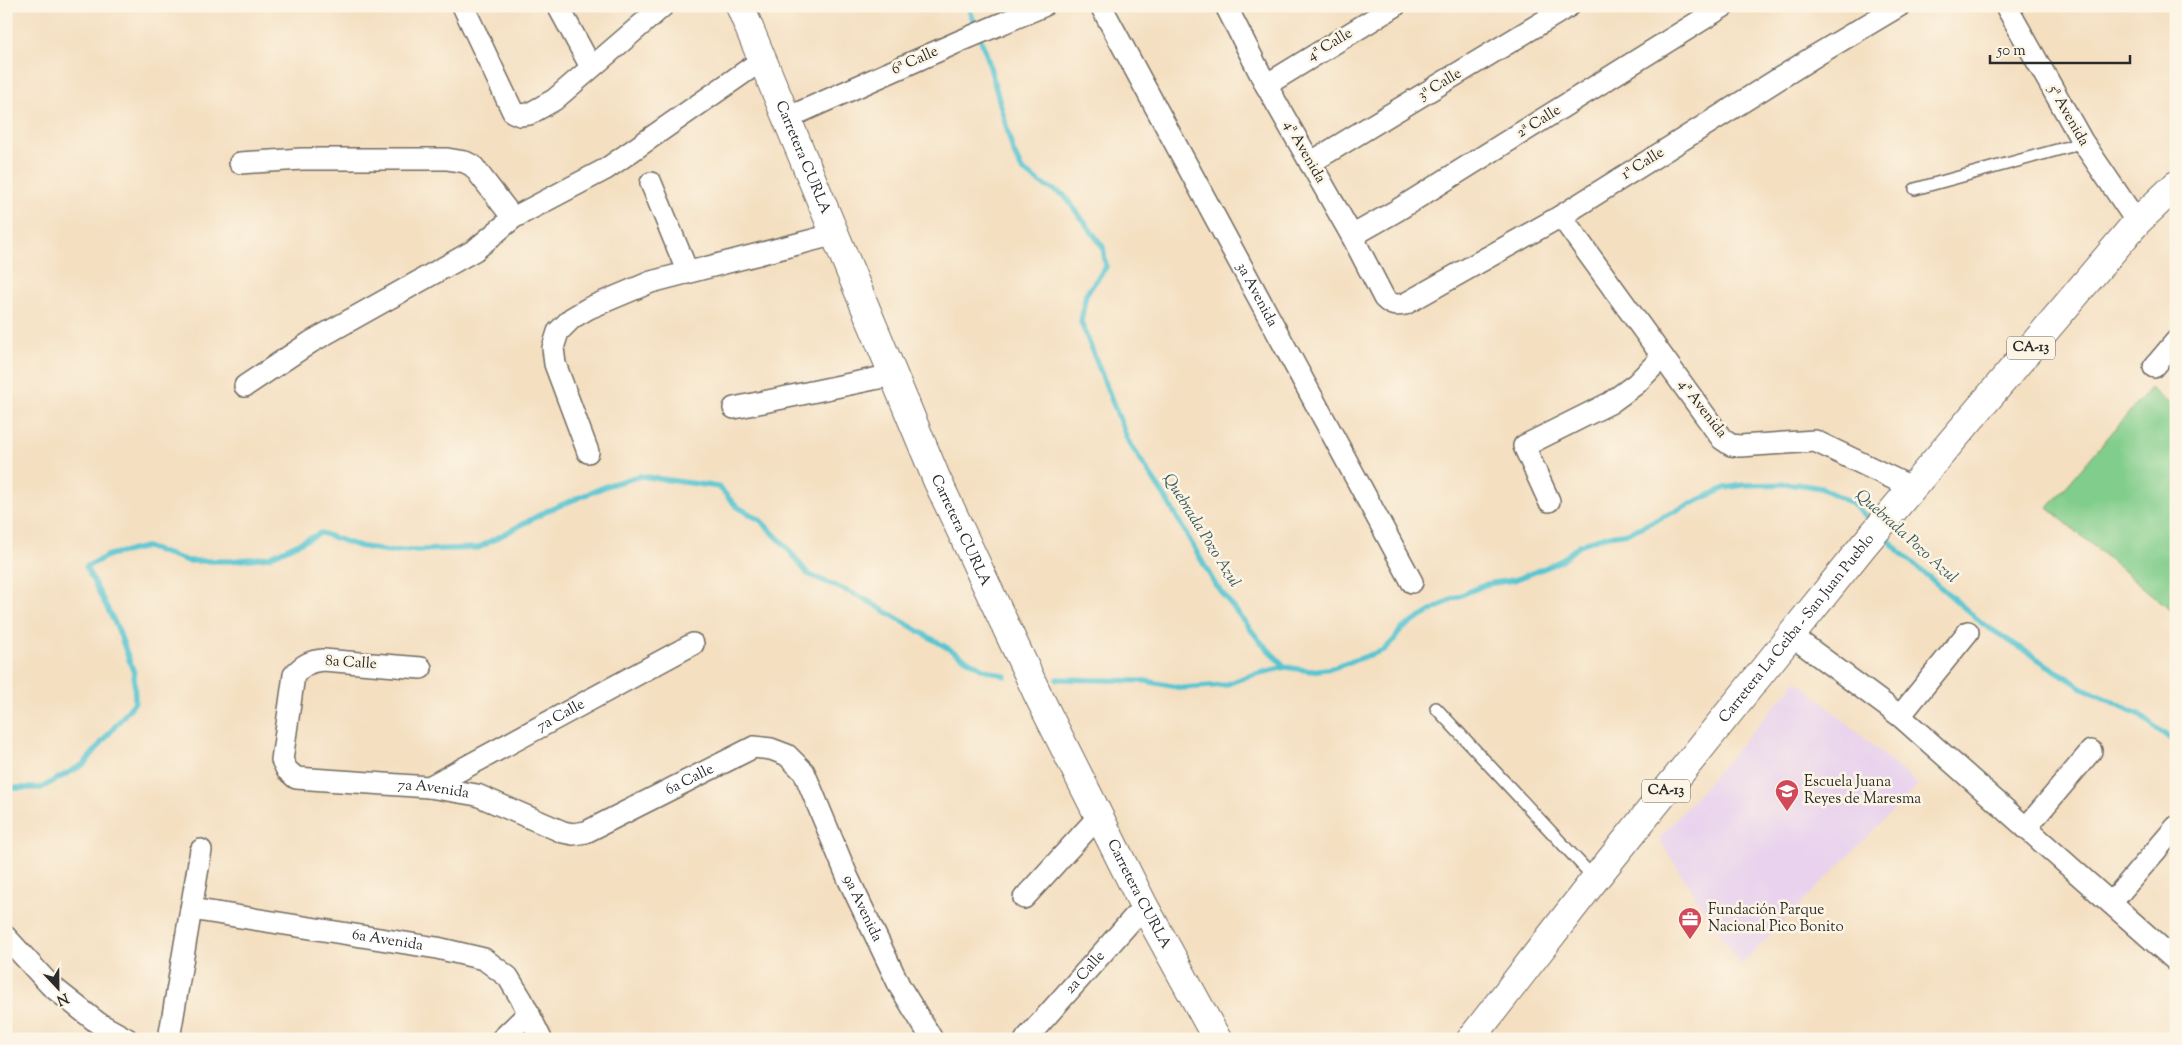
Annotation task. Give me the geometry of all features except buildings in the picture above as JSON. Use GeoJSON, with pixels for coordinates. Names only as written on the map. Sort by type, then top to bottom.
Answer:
{"type":"FeatureCollection","features":[{"type":"Feature","properties":{"kind":"main road","name":"Carretera CURLA"},"geometry":{"type":"LineString","coordinates":[[740,6],[937,480],[1038,695],[1144,906],[1217,1039]]}},
{"type":"Feature","properties":{"kind":"main road","name":"Carretera La Ceiba - San Juan Pueblo"},"geometry":{"type":"LineString","coordinates":[[1478,1036],[1595,879],[1864,546],[2137,222],[2176,185]]}},
{"type":"Feature","properties":{"kind":"street"},"geometry":{"type":"LineString","coordinates":[[463,6],[513,112],[520,115],[530,114],[554,100],[660,7]]}},
{"type":"Feature","properties":{"kind":"street"},"geometry":{"type":"LineString","coordinates":[[558,6],[591,67]]}},
{"type":"Feature","properties":{"kind":"street","name":"6ª Calle"},"geometry":{"type":"LineString","coordinates":[[787,118],[1043,6]]}},
{"type":"Feature","properties":{"kind":"street","name":"3a Avenida"},"geometry":{"type":"LineString","coordinates":[[1102,6],[1412,582]]}},
{"type":"Feature","properties":{"kind":"street","name":"4ª Calle"},"geometry":{"type":"LineString","coordinates":[[1266,85],[1395,6]]}},
{"type":"Feature","properties":{"kind":"street","name":"3ª Calle"},"geometry":{"type":"LineString","coordinates":[[1310,162],[1569,6]]}},
{"type":"Feature","properties":{"kind":"street","name":"2ª Calle"},"geometry":{"type":"LineString","coordinates":[[1352,236],[1396,211],[1724,6]]}},
{"type":"Feature","properties":{"kind":"street","name":"1ª Calle"},"geometry":{"type":"LineString","coordinates":[[1384,298],[1390,304],[1396,306],[1405,304],[1561,216],[1815,56],[1899,6]]}},
{"type":"Feature","properties":{"kind":"street","name":"5ª Avenida"},"geometry":{"type":"LineString","coordinates":[[2006,6],[2082,141],[2137,222]]}},
{"type":"Feature","properties":{"kind":"street","name":"4ª Avenida"},"geometry":{"type":"LineString","coordinates":[[1229,7],[1266,85],[1352,236],[1384,298]]}},
{"type":"Feature","properties":{"kind":"street"},"geometry":{"type":"LineString","coordinates":[[245,386],[311,342],[475,250],[513,218],[606,169],[762,60]]}},
{"type":"Feature","properties":{"kind":"street"},"geometry":{"type":"LineString","coordinates":[[240,164],[302,159],[448,160],[465,162],[473,166],[513,218]]}},
{"type":"Feature","properties":{"kind":"street"},"geometry":{"type":"LineString","coordinates":[[652,183],[688,273]]}},
{"type":"Feature","properties":{"kind":"street","name":"4ª Avenida"},"geometry":{"type":"LineString","coordinates":[[1561,216],[1722,439],[1731,445],[1740,446],[1815,440],[1913,488]]}},
{"type":"Feature","properties":{"kind":"street"},"geometry":{"type":"LineString","coordinates":[[588,452],[555,364],[553,348],[558,332],[572,318],[589,308],[651,282],[836,234]]}},
{"type":"Feature","properties":{"kind":"street"},"geometry":{"type":"LineString","coordinates":[[2154,367],[2176,341]]}},
{"type":"Feature","properties":{"kind":"street"},"geometry":{"type":"LineString","coordinates":[[1549,501],[1524,446],[1610,403],[1636,384],[1662,357]]}},
{"type":"Feature","properties":{"kind":"street"},"geometry":{"type":"LineString","coordinates":[[734,408],[893,375]]}},
{"type":"Feature","properties":{"kind":"street"},"geometry":{"type":"LineString","coordinates":[[1900,716],[1968,632]]}},
{"type":"Feature","properties":{"kind":"street"},"geometry":{"type":"LineString","coordinates":[[1792,636],[1900,716],[2176,960]]}},
{"type":"Feature","properties":{"kind":"street","name":"7a Calle"},"geometry":{"type":"LineString","coordinates":[[429,787],[693,644]]}},
{"type":"Feature","properties":{"kind":"street","name":"8a Calle"},"geometry":{"type":"LineString","coordinates":[[287,770],[282,760],[294,675],[300,668],[310,661],[323,660],[421,668]]}},
{"type":"Feature","properties":{"kind":"street","name":"6a Calle"},"geometry":{"type":"LineString","coordinates":[[573,834],[586,832],[754,747],[771,749],[787,755],[804,772]]}},
{"type":"Feature","properties":{"kind":"street"},"geometry":{"type":"LineString","coordinates":[[2026,828],[2091,751]]}},
{"type":"Feature","properties":{"kind":"street","name":"7a Avenida"},"geometry":{"type":"LineString","coordinates":[[287,770],[296,778],[429,787],[477,795],[564,832],[573,834]]}},
{"type":"Feature","properties":{"kind":"street","name":"9a Avenida"},"geometry":{"type":"LineString","coordinates":[[804,772],[852,886],[900,987],[932,1039]]}},
{"type":"Feature","properties":{"kind":"street"},"geometry":{"type":"LineString","coordinates":[[1024,898],[1099,816]]}},
{"type":"Feature","properties":{"kind":"street"},"geometry":{"type":"LineString","coordinates":[[2111,904],[2176,826]]}},
{"type":"Feature","properties":{"kind":"street"},"geometry":{"type":"LineString","coordinates":[[169,1039],[201,850]]}},
{"type":"Feature","properties":{"kind":"street","name":"2a Calle"},"geometry":{"type":"LineString","coordinates":[[1026,1039],[1144,906]]}},
{"type":"Feature","properties":{"kind":"street","name":"6a Avenida"},"geometry":{"type":"LineString","coordinates":[[191,909],[437,948],[484,959],[508,977],[529,1012],[541,1039]]}},
{"type":"Feature","properties":{"kind":"street"},"geometry":{"type":"LineString","coordinates":[[6,937],[50,985],[98,1023],[127,1039]]}},
{"type":"Feature","properties":{"kind":"street"},"geometry":{"type":"LineString","coordinates":[[502,1039],[529,1012]]}},
{"type":"Feature","properties":{"kind":"lane"},"geometry":{"type":"LineString","coordinates":[[1915,189],[2068,147],[2082,141]]}},
{"type":"Feature","properties":{"kind":"lane"},"geometry":{"type":"LineString","coordinates":[[1436,708],[1595,879]]}},
{"type":"Feature","properties":{"kind":"shaded area","name":"Escuela Juana Reyes de Maresma"},"geometry":{"type":"Polygon","coordinates":[[[1797,680],[1918,785],[1740,966],[1659,839],[1797,680]]]}},
{"type":"Feature","properties":{"kind":"green space"},"geometry":{"type":"Polygon","coordinates":[[[2150,388],[2176,409],[2176,615],[2048,508],[2150,388]]]}},
{"type":"Feature","properties":{"kind":"waterway","name":"Quebrada Pozo Azul"},"geometry":{"type":"LineString","coordinates":[[968,6],[987,56],[1013,151],[1022,170],[1042,184],[1064,195],[1103,247],[1106,267],[1086,294],[1081,322],[1128,441],[1167,500],[1215,584],[1259,640],[1285,667],[1311,671],[1333,668],[1384,650],[1401,629],[1452,599],[1487,584],[1514,580],[1545,568],[1560,561],[1580,545],[1602,537],[1628,533],[1725,488],[1744,485],[1797,484],[1821,488],[1851,503],[1874,523]]}},
{"type":"Feature","properties":{"kind":"waterway"},"geometry":{"type":"LineString","coordinates":[[6,788],[41,788],[84,764],[135,702],[134,673],[118,629],[86,567],[109,555],[146,547],[188,561],[231,561],[269,557],[321,533],[358,546],[388,551],[478,548],[549,510],[609,485],[640,476],[719,487],[736,506],[760,520],[783,543],[808,574],[863,598],[983,669],[1005,676]]}},
{"type":"Feature","properties":{"kind":"waterway","name":"Quebrada Pozo Azul"},"geometry":{"type":"LineString","coordinates":[[1883,534],[1900,552],[1983,624],[2083,688],[2138,714],[2176,743]]}},
{"type":"Feature","properties":{"kind":"waterway"},"geometry":{"type":"LineString","coordinates":[[1057,679],[1146,681],[1182,688],[1225,685],[1248,676],[1285,667]]}},
{"type":"Feature","properties":{"kind":"place","name":"Escuela Juana Reyes de Maresma"},"geometry":{"type":"Point","coordinates":[1787,812]}},
{"type":"Feature","properties":{"kind":"place","name":"Fundación Parque Nacional Pico Bonito"},"geometry":{"type":"Point","coordinates":[1690,940]}}]}
